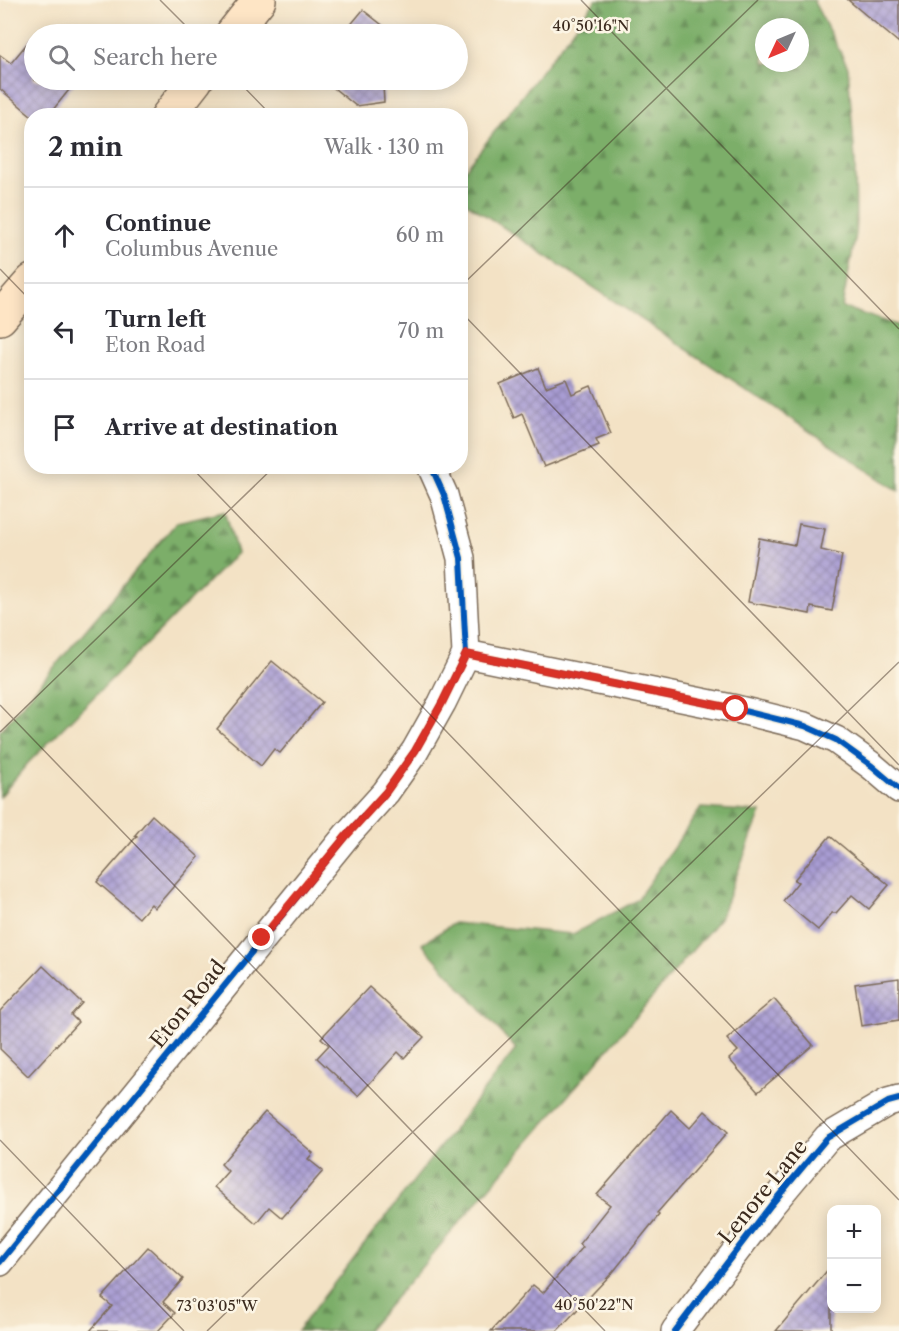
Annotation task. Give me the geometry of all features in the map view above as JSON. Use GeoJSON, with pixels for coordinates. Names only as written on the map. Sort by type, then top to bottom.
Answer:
{"type":"FeatureCollection","features":[{"type":"Feature","properties":{"kind":"street"},"geometry":{"type":"LineString","coordinates":[[240,24],[259,0]]}},
{"type":"Feature","properties":{"kind":"street"},"geometry":{"type":"LineString","coordinates":[[174,108],[188,90]]}},
{"type":"Feature","properties":{"kind":"street"},"geometry":{"type":"LineString","coordinates":[[0,318],[24,290]]}},
{"type":"Feature","properties":{"kind":"street","name":"Eton Road"},"geometry":{"type":"LineString","coordinates":[[0,1262],[347,835],[386,792],[415,751],[442,703],[466,654],[461,558],[444,495],[435,474]]}},
{"type":"Feature","properties":{"kind":"street"},"geometry":{"type":"LineString","coordinates":[[466,654],[805,726],[836,740],[899,789]]}},
{"type":"Feature","properties":{"kind":"street","name":"Lenore Lane"},"geometry":{"type":"LineString","coordinates":[[675,1331],[771,1205],[827,1138],[888,1102],[899,1099]]}},
{"type":"Feature","properties":{"kind":"green space"},"geometry":{"type":"Polygon","coordinates":[[[596,0],[815,0],[848,67],[855,160],[856,234],[842,307],[899,326],[899,491],[468,204],[468,166],[596,0]]]}},
{"type":"Feature","properties":{"kind":"green space"},"geometry":{"type":"Polygon","coordinates":[[[225,511],[237,553],[28,763],[0,797],[0,731],[177,522],[225,511]]]}},
{"type":"Feature","properties":{"kind":"green space"},"geometry":{"type":"Polygon","coordinates":[[[701,808],[761,812],[720,918],[367,1331],[297,1331],[516,1049],[422,944],[454,923],[573,934],[637,900],[701,808]]]}},
{"type":"Feature","properties":{"kind":"building"},"geometry":{"type":"Polygon","coordinates":[[[848,0],[899,0],[899,43],[848,0]]]}},
{"type":"Feature","properties":{"kind":"building"},"geometry":{"type":"Polygon","coordinates":[[[363,10],[381,24],[351,24],[363,10]]]}},
{"type":"Feature","properties":{"kind":"building"},"geometry":{"type":"Polygon","coordinates":[[[24,47],[24,90],[69,90],[54,108],[24,109],[0,89],[0,55],[11,63],[24,47]]]}},
{"type":"Feature","properties":{"kind":"building"},"geometry":{"type":"Polygon","coordinates":[[[336,90],[383,90],[384,102],[356,106],[336,90]]]}},
{"type":"Feature","properties":{"kind":"building"},"geometry":{"type":"Polygon","coordinates":[[[538,368],[546,387],[566,379],[572,394],[591,386],[611,433],[596,439],[599,445],[544,467],[522,414],[514,418],[500,384],[538,368]]]}},
{"type":"Feature","properties":{"kind":"building"},"geometry":{"type":"Polygon","coordinates":[[[799,524],[825,529],[821,550],[842,555],[832,611],[811,607],[810,614],[748,602],[759,538],[795,545],[799,524]]]}},
{"type":"Feature","properties":{"kind":"building"},"geometry":{"type":"Polygon","coordinates":[[[272,661],[322,702],[280,753],[274,749],[261,766],[217,729],[272,661]]]}},
{"type":"Feature","properties":{"kind":"building"},"geometry":{"type":"Polygon","coordinates":[[[152,815],[199,857],[155,908],[151,904],[139,918],[97,882],[152,815]]]}},
{"type":"Feature","properties":{"kind":"building"},"geometry":{"type":"Polygon","coordinates":[[[830,836],[889,885],[869,909],[852,895],[836,913],[832,913],[818,930],[783,901],[798,882],[794,880],[830,836]]]}},
{"type":"Feature","properties":{"kind":"building"},"geometry":{"type":"Polygon","coordinates":[[[43,966],[82,1003],[71,1015],[78,1022],[28,1076],[0,1049],[0,1011],[43,966]]]}},
{"type":"Feature","properties":{"kind":"building"},"geometry":{"type":"Polygon","coordinates":[[[899,978],[899,1020],[861,1026],[855,984],[899,978]]]}},
{"type":"Feature","properties":{"kind":"building"},"geometry":{"type":"Polygon","coordinates":[[[369,987],[424,1037],[404,1058],[398,1052],[358,1096],[317,1058],[329,1045],[321,1038],[369,987]]]}},
{"type":"Feature","properties":{"kind":"building"},"geometry":{"type":"Polygon","coordinates":[[[774,999],[813,1045],[758,1092],[729,1059],[738,1051],[727,1039],[774,999]]]}},
{"type":"Feature","properties":{"kind":"building"},"geometry":{"type":"Polygon","coordinates":[[[671,1110],[690,1128],[705,1111],[728,1132],[657,1213],[659,1215],[613,1272],[557,1331],[491,1331],[533,1285],[543,1293],[583,1247],[579,1244],[610,1205],[597,1195],[671,1110]]]}},
{"type":"Feature","properties":{"kind":"building"},"geometry":{"type":"Polygon","coordinates":[[[265,1112],[313,1153],[308,1159],[323,1171],[282,1218],[269,1207],[256,1223],[214,1187],[228,1171],[221,1164],[265,1112]]]}},
{"type":"Feature","properties":{"kind":"building"},"geometry":{"type":"Polygon","coordinates":[[[148,1247],[183,1279],[163,1302],[175,1313],[158,1331],[90,1331],[112,1306],[102,1298],[148,1247]]]}},
{"type":"Feature","properties":{"kind":"building"},"geometry":{"type":"Polygon","coordinates":[[[827,1271],[827,1313],[831,1313],[831,1331],[776,1331],[827,1271]]]}},
{"type":"Feature","properties":{"kind":"cycle path"},"geometry":{"type":"LineString","coordinates":[[0,1262],[347,835],[386,792],[415,751],[442,703],[466,654],[461,558],[444,495],[435,474]]}},
{"type":"Feature","properties":{"kind":"cycle path"},"geometry":{"type":"LineString","coordinates":[[466,654],[736,709],[805,726],[836,740],[899,789]]}},
{"type":"Feature","properties":{"kind":"cycle path"},"geometry":{"type":"LineString","coordinates":[[675,1331],[771,1205],[827,1138],[888,1102],[899,1099]]}},
{"type":"Feature","properties":{"kind":"route"},"geometry":{"type":"LineString","coordinates":[[262,938],[347,835],[386,792],[415,751],[466,654],[736,709]]}}]}
